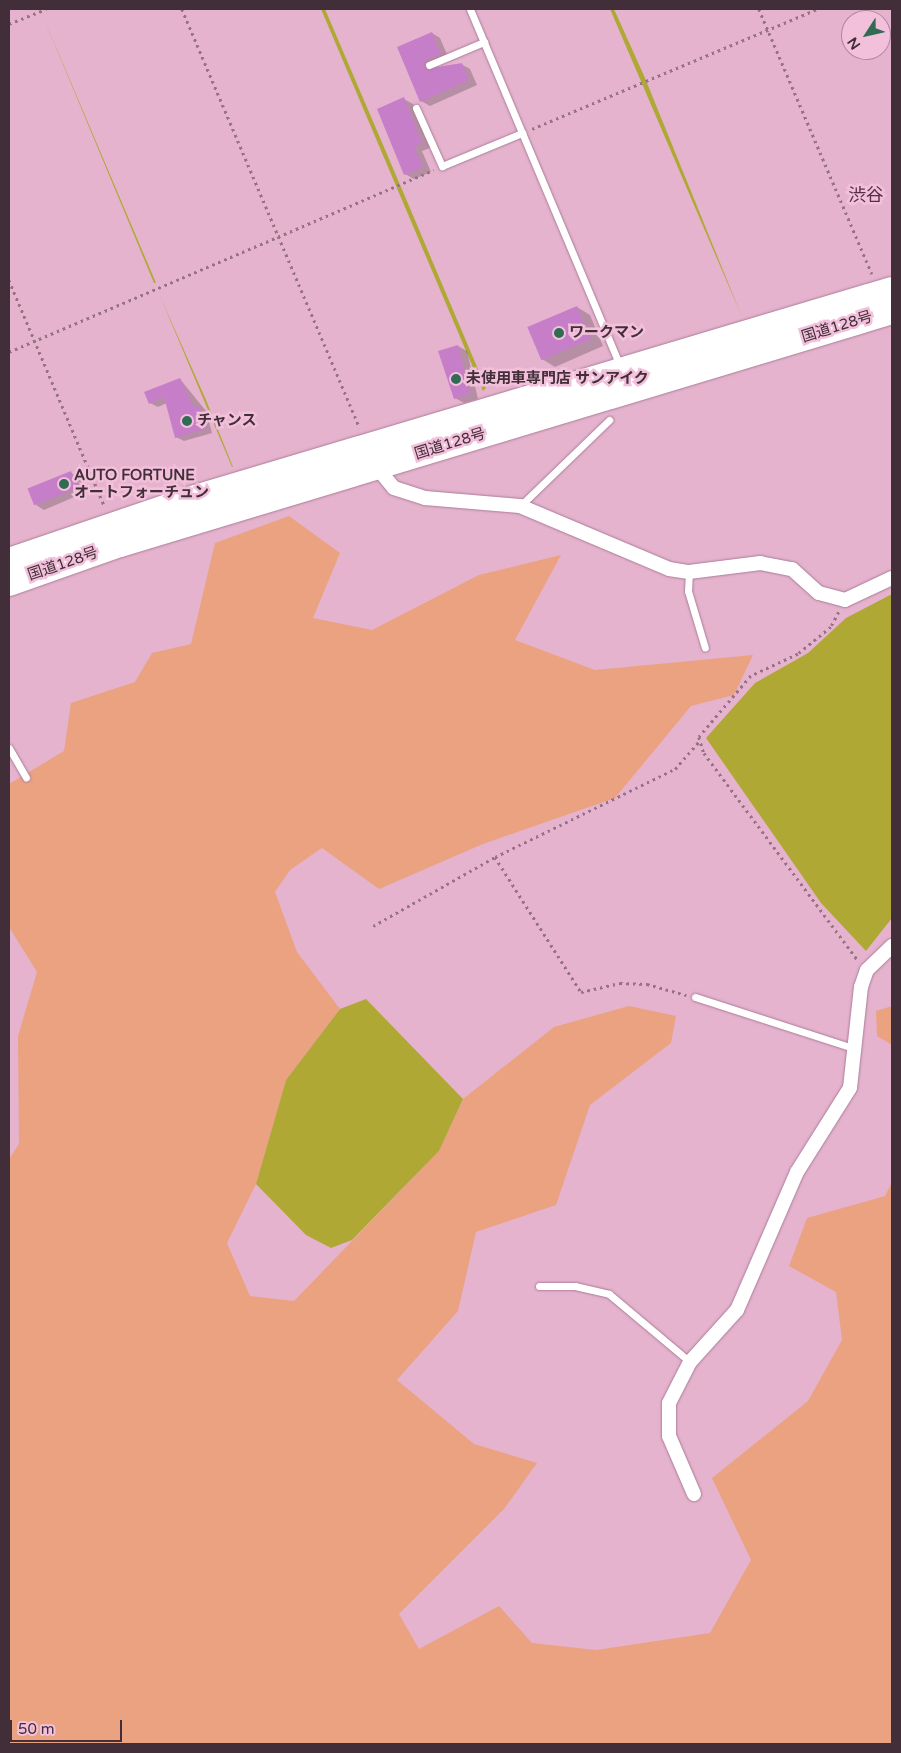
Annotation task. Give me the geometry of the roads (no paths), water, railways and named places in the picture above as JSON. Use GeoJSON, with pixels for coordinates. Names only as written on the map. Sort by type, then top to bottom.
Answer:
{"type":"FeatureCollection","features":[{"type":"Feature","properties":{"kind":"highway","name":"国道128号"},"geometry":{"type":"LineString","coordinates":[[9,561],[112,525],[372,457],[625,381],[888,298]]}},
{"type":"Feature","properties":{"kind":"highway","name":"国道128号"},"geometry":{"type":"LineString","coordinates":[[9,583],[372,457]]}},
{"type":"Feature","properties":{"kind":"street"},"geometry":{"type":"LineString","coordinates":[[372,457],[394,488],[425,498],[520,506],[568,524],[654,565],[689,572],[760,563],[792,569],[819,593],[845,600],[892,578]]}},
{"type":"Feature","properties":{"kind":"street"},"geometry":{"type":"LineString","coordinates":[[694,1494],[668,1436],[669,1403],[690,1362],[737,1310],[797,1172],[850,1088],[867,970],[892,946]]}},
{"type":"Feature","properties":{"kind":"lane"},"geometry":{"type":"LineString","coordinates":[[470,9],[625,381]]}},
{"type":"Feature","properties":{"kind":"lane"},"geometry":{"type":"LineString","coordinates":[[429,65],[484,42]]}},
{"type":"Feature","properties":{"kind":"lane"},"geometry":{"type":"LineString","coordinates":[[416,108],[442,166],[522,133]]}},
{"type":"Feature","properties":{"kind":"lane"},"geometry":{"type":"LineString","coordinates":[[520,506],[609,420]]}},
{"type":"Feature","properties":{"kind":"lane"},"geometry":{"type":"LineString","coordinates":[[689,572],[688,591],[705,648]]}},
{"type":"Feature","properties":{"kind":"lane"},"geometry":{"type":"LineString","coordinates":[[9,748],[26,778]]}},
{"type":"Feature","properties":{"kind":"lane"},"geometry":{"type":"LineString","coordinates":[[695,997],[856,1049]]}},
{"type":"Feature","properties":{"kind":"lane"},"geometry":{"type":"LineString","coordinates":[[539,1286],[575,1286],[609,1294],[690,1362]]}},
{"type":"Feature","properties":{"kind":"place","name":"ワークマン"},"geometry":{"type":"Point","coordinates":[559,333]}},
{"type":"Feature","properties":{"kind":"place","name":"未使用車専門店 サンアイク"},"geometry":{"type":"Point","coordinates":[456,379]}},
{"type":"Feature","properties":{"kind":"place","name":"チャンス"},"geometry":{"type":"Point","coordinates":[187,421]}},
{"type":"Feature","properties":{"kind":"place","name":"AUTO FORTUNE オートフォーチュン"},"geometry":{"type":"Point","coordinates":[64,484]}},
{"type":"Feature","properties":{"kind":"district","name":"渋谷"},"geometry":{"type":"Point","coordinates":[866,195]}}]}
